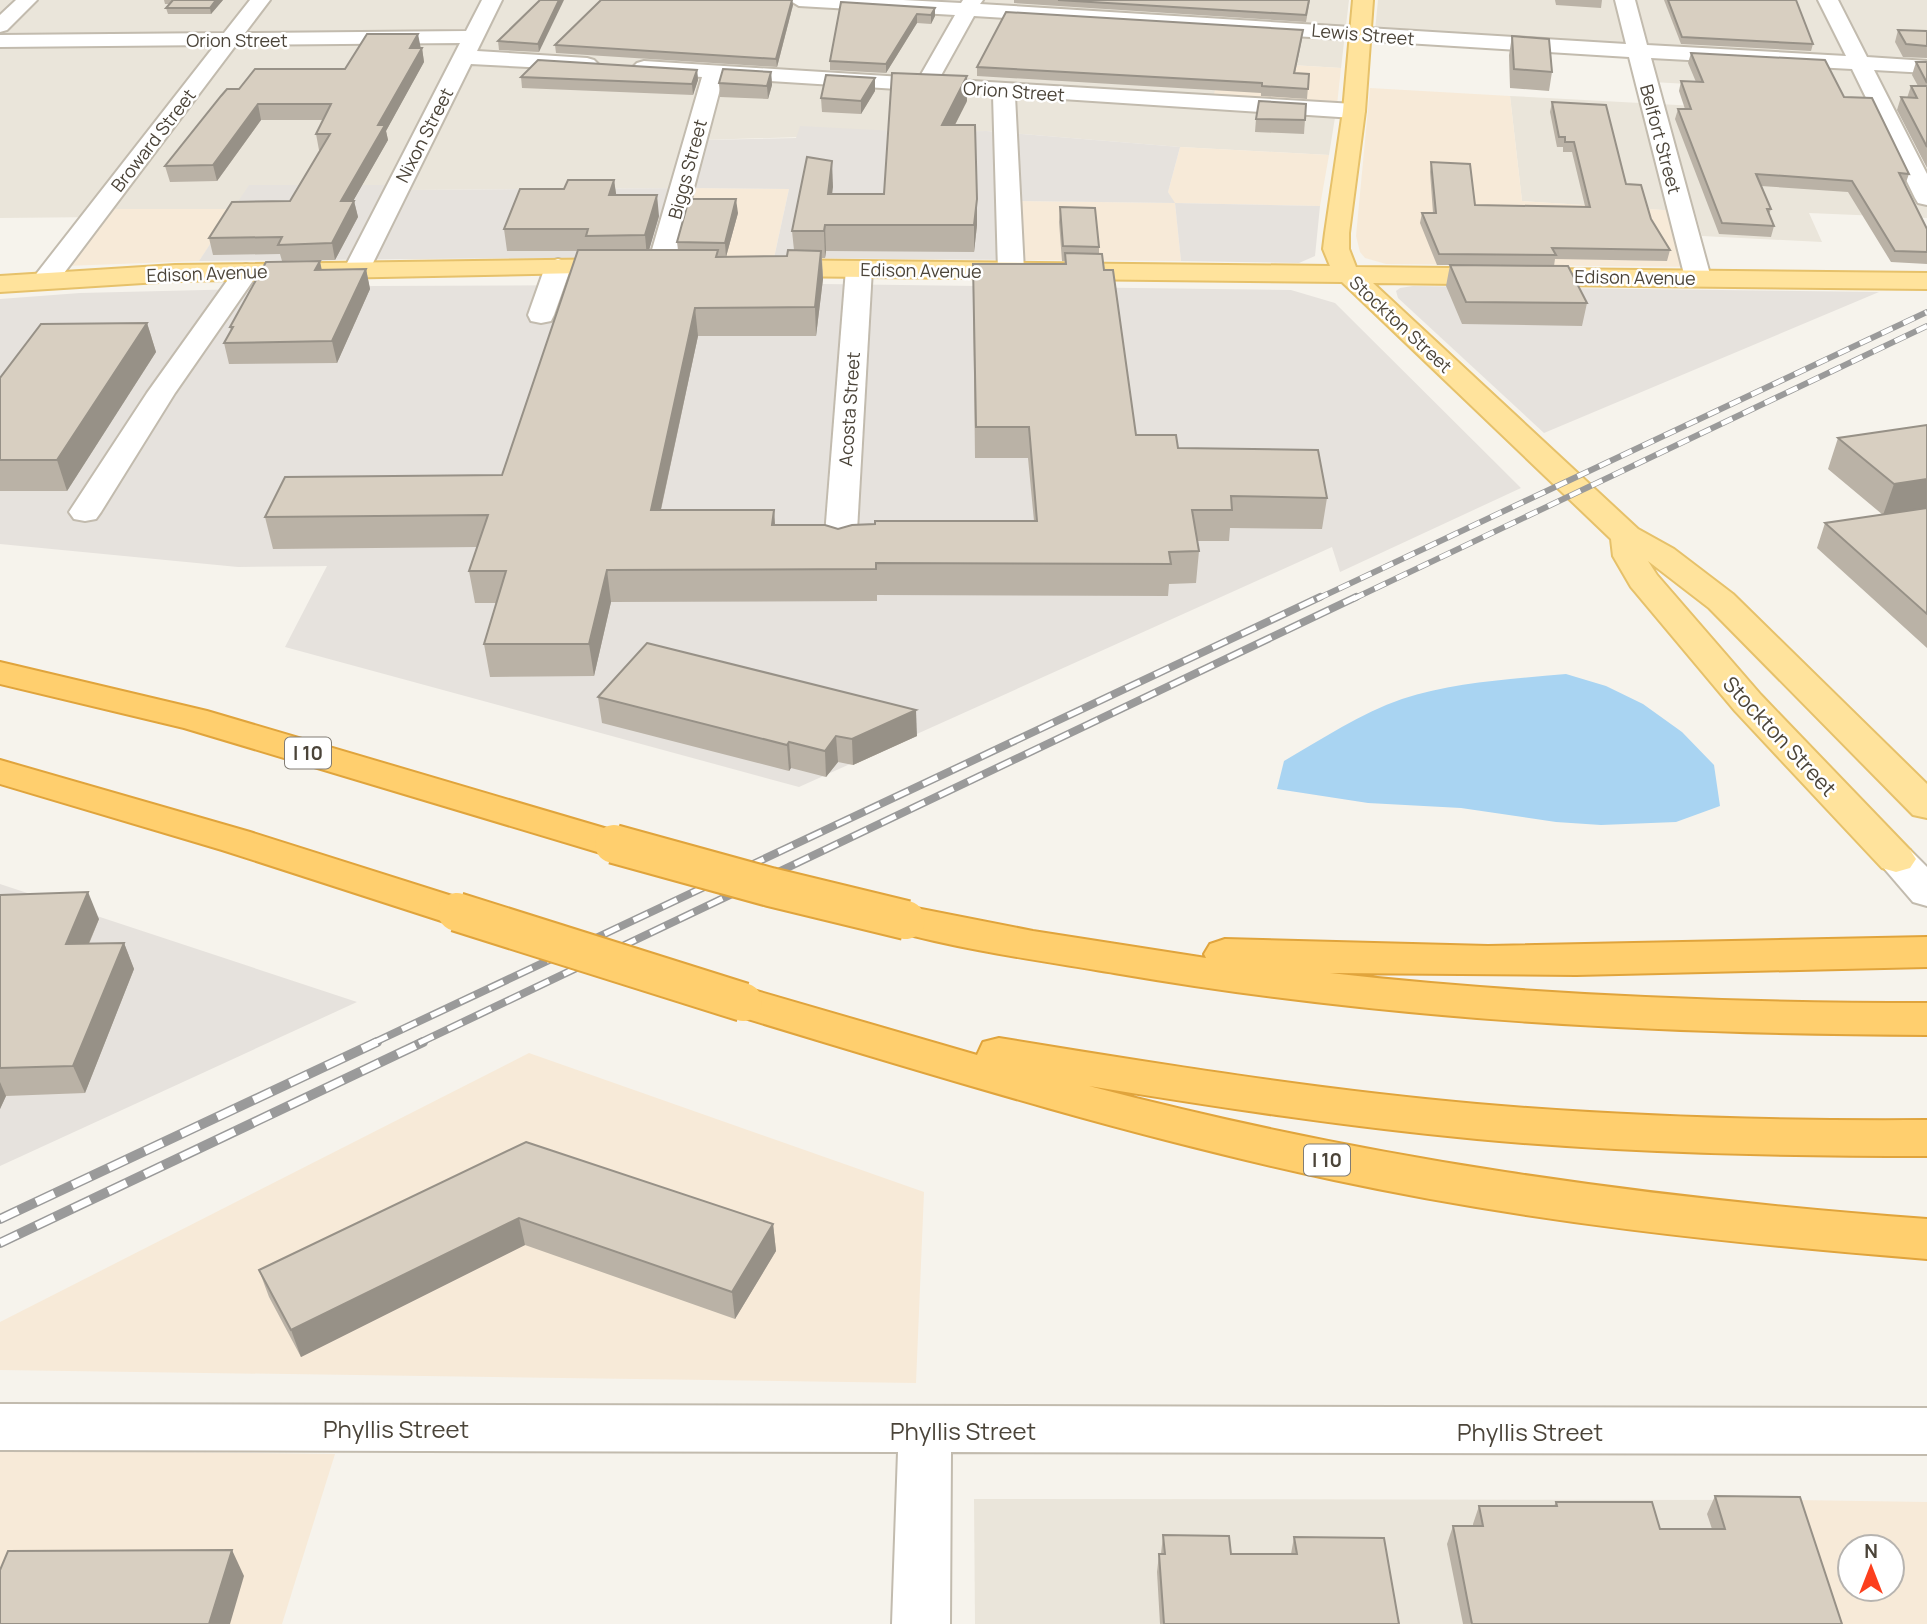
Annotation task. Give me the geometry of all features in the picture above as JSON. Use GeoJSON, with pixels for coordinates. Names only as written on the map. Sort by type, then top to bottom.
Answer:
{"type":"FeatureCollection","features":[{"type":"Feature","properties":{"kind":"highway","name":"I 10"},"geometry":{"type":"LineString","coordinates":[[0,673],[194,719],[614,844],[771,887],[906,920],[1092,957],[1262,982],[1415,1000],[1615,1014],[1927,1019]]}},
{"type":"Feature","properties":{"kind":"highway","name":"I 10"},"geometry":{"type":"LineString","coordinates":[[0,772],[175,823],[743,1002],[1179,1126],[1416,1178],[1598,1207],[1692,1219],[1927,1239]]}},
{"type":"Feature","properties":{"kind":"highway"},"geometry":{"type":"LineString","coordinates":[[906,920],[1090,945],[1353,961],[1542,962],[1927,952]]}},
{"type":"Feature","properties":{"kind":"highway"},"geometry":{"type":"LineString","coordinates":[[743,1002],[846,1026],[1000,1055],[1364,1108],[1543,1127],[1640,1133],[1927,1138]]}},
{"type":"Feature","properties":{"kind":"main road","name":"Stockton Street"},"geometry":{"type":"LineString","coordinates":[[1363,0],[1354,111],[1336,238],[1338,255],[1347,274],[1627,536],[1663,556],[1721,601],[1927,806]]}},
{"type":"Feature","properties":{"kind":"main road","name":"Edison Avenue"},"geometry":{"type":"LineString","coordinates":[[0,284],[46,279],[246,272],[686,267]]}},
{"type":"Feature","properties":{"kind":"main road","name":"Edison Avenue"},"geometry":{"type":"LineString","coordinates":[[753,268],[1927,281]]}},
{"type":"Feature","properties":{"kind":"main road","name":"Stockton Street"},"geometry":{"type":"LineString","coordinates":[[1627,536],[1629,556],[1651,590],[1748,704],[1911,856]]}},
{"type":"Feature","properties":{"kind":"street"},"geometry":{"type":"LineString","coordinates":[[0,26],[27,0]]}},
{"type":"Feature","properties":{"kind":"street","name":"Broward Street"},"geometry":{"type":"LineString","coordinates":[[46,279],[260,0]]}},
{"type":"Feature","properties":{"kind":"street","name":"Nixon Street"},"geometry":{"type":"LineString","coordinates":[[357,270],[492,0]]}},
{"type":"Feature","properties":{"kind":"street","name":"Lewis Street"},"geometry":{"type":"LineString","coordinates":[[799,0],[970,5],[1361,32],[1387,37],[1927,67]]}},
{"type":"Feature","properties":{"kind":"street","name":"Belfort Street"},"geometry":{"type":"LineString","coordinates":[[1625,0],[1698,278]]}},
{"type":"Feature","properties":{"kind":"street"},"geometry":{"type":"LineString","coordinates":[[1828,0],[1927,198]]}},
{"type":"Feature","properties":{"kind":"street"},"geometry":{"type":"LineString","coordinates":[[925,85],[970,5]]}},
{"type":"Feature","properties":{"kind":"street","name":"Orion Street"},"geometry":{"type":"LineString","coordinates":[[0,41],[230,40],[469,47],[610,65],[1354,111]]}},
{"type":"Feature","properties":{"kind":"street","name":"Biggs Street"},"geometry":{"type":"LineString","coordinates":[[660,267],[714,71]]}},
{"type":"Feature","properties":{"kind":"street"},"geometry":{"type":"LineString","coordinates":[[1004,90],[1011,271]]}},
{"type":"Feature","properties":{"kind":"street"},"geometry":{"type":"LineString","coordinates":[[541,315],[558,267]]}},
{"type":"Feature","properties":{"kind":"street","name":"Acosta Street"},"geometry":{"type":"LineString","coordinates":[[840,548],[859,269]]}},
{"type":"Feature","properties":{"kind":"street"},"geometry":{"type":"LineString","coordinates":[[85,512],[161,393],[246,272]]}},
{"type":"Feature","properties":{"kind":"street","name":"Stockton Street"},"geometry":{"type":"LineString","coordinates":[[1911,856],[1927,892]]}},
{"type":"Feature","properties":{"kind":"street","name":"Phyllis Street"},"geometry":{"type":"LineString","coordinates":[[0,1427],[1927,1432]]}},
{"type":"Feature","properties":{"kind":"street"},"geometry":{"type":"LineString","coordinates":[[921,1624],[925,1430]]}},
{"type":"Feature","properties":{"kind":"shaded area"},"geometry":{"type":"Polygon","coordinates":[[[0,0],[1349,0],[1341,68],[1222,61],[1337,105],[1329,155],[1180,147],[987,131],[703,140],[689,188],[409,190],[411,185],[250,185],[234,209],[109,209],[103,217],[0,218],[0,0]]]}},
{"type":"Feature","properties":{"kind":"shaded area"},"geometry":{"type":"Polygon","coordinates":[[[1378,0],[1927,0],[1927,113],[1893,111],[1927,179],[1927,218],[1809,213],[1822,242],[1702,236],[1695,212],[1522,201],[1510,96],[1770,110],[1761,88],[1634,81],[1627,54],[1374,41],[1378,0]]]}},
{"type":"Feature","properties":{"kind":"shaded area"},"geometry":{"type":"Polygon","coordinates":[[[1222,61],[1341,68],[1337,105],[1213,98],[1222,61]]]}},
{"type":"Feature","properties":{"kind":"shaded area"},"geometry":{"type":"Polygon","coordinates":[[[1370,88],[1510,96],[1522,201],[1695,212],[1708,267],[1386,264],[1365,258],[1360,252],[1356,236],[1370,88]]]}},
{"type":"Feature","properties":{"kind":"shaded area"},"geometry":{"type":"Polygon","coordinates":[[[800,126],[915,132],[987,131],[1180,147],[1168,192],[1175,203],[1019,201],[1023,260],[774,258],[789,189],[689,188],[703,140],[796,138],[800,126]]]}},
{"type":"Feature","properties":{"kind":"shaded area"},"geometry":{"type":"Polygon","coordinates":[[[1180,147],[1329,155],[1320,206],[1175,203],[1181,261],[1023,260],[1018,201],[1174,203],[1168,192],[1180,147]]]}},
{"type":"Feature","properties":{"kind":"shaded area"},"geometry":{"type":"Polygon","coordinates":[[[249,185],[412,185],[410,190],[689,188],[670,257],[199,261],[249,185]]]}},
{"type":"Feature","properties":{"kind":"shaded area"},"geometry":{"type":"Polygon","coordinates":[[[689,188],[789,189],[774,258],[670,257],[689,188]]]}},
{"type":"Feature","properties":{"kind":"shaded area"},"geometry":{"type":"Polygon","coordinates":[[[1175,203],[1320,206],[1315,256],[1299,263],[1181,261],[1175,203]]]}},
{"type":"Feature","properties":{"kind":"shaded area"},"geometry":{"type":"Polygon","coordinates":[[[109,209],[234,209],[199,261],[65,266],[109,209]]]}},
{"type":"Feature","properties":{"kind":"shaded area"},"geometry":{"type":"Polygon","coordinates":[[[823,284],[1291,290],[1335,303],[1521,488],[1340,572],[1332,547],[799,787],[285,647],[327,566],[238,567],[0,544],[0,299],[80,293],[374,286],[823,284]]]}},
{"type":"Feature","properties":{"kind":"shaded area"},"geometry":{"type":"Polygon","coordinates":[[[1413,286],[1879,292],[1544,433],[1398,298],[1396,291],[1413,286]]]}},
{"type":"Feature","properties":{"kind":"shaded area"},"geometry":{"type":"Polygon","coordinates":[[[0,884],[357,1002],[0,1166],[0,884]]]}},
{"type":"Feature","properties":{"kind":"shaded area"},"geometry":{"type":"Polygon","coordinates":[[[529,1053],[924,1192],[916,1383],[0,1370],[0,1322],[529,1053]]]}},
{"type":"Feature","properties":{"kind":"shaded area"},"geometry":{"type":"Polygon","coordinates":[[[0,1450],[335,1454],[282,1624],[0,1624],[0,1450]]]}},
{"type":"Feature","properties":{"kind":"shaded area"},"geometry":{"type":"Polygon","coordinates":[[[974,1499],[1795,1500],[1837,1624],[975,1624],[974,1499]]]}},
{"type":"Feature","properties":{"kind":"shaded area"},"geometry":{"type":"Polygon","coordinates":[[[1795,1500],[1927,1502],[1927,1624],[1837,1624],[1795,1500]]]}},
{"type":"Feature","properties":{"kind":"water"},"geometry":{"type":"Polygon","coordinates":[[[1566,674],[1606,686],[1643,704],[1682,732],[1714,765],[1720,806],[1676,822],[1601,825],[1556,822],[1461,808],[1368,803],[1277,789],[1284,761],[1342,727],[1402,699],[1463,685],[1566,674]]]}},
{"type":"Feature","properties":{"kind":"building"},"geometry":{"type":"Polygon","coordinates":[[[173,0],[216,0],[210,8],[166,8],[173,0]]]}},
{"type":"Feature","properties":{"kind":"building"},"geometry":{"type":"Polygon","coordinates":[[[540,0],[559,0],[538,44],[498,41],[540,0]]]}},
{"type":"Feature","properties":{"kind":"building"},"geometry":{"type":"Polygon","coordinates":[[[601,0],[792,0],[776,59],[555,45],[601,0]]]}},
{"type":"Feature","properties":{"kind":"building"},"geometry":{"type":"Polygon","coordinates":[[[1058,0],[1309,0],[1306,15],[1058,0]]]}},
{"type":"Feature","properties":{"kind":"building"},"geometry":{"type":"Polygon","coordinates":[[[1668,0],[1796,0],[1813,44],[1682,37],[1668,0]]]}},
{"type":"Feature","properties":{"kind":"building"},"geometry":{"type":"Polygon","coordinates":[[[841,2],[935,8],[931,15],[917,14],[886,64],[830,61],[841,2]]]}},
{"type":"Feature","properties":{"kind":"building"},"geometry":{"type":"Polygon","coordinates":[[[1006,12],[1303,30],[1294,73],[1309,74],[1308,89],[1262,86],[1262,83],[977,67],[1006,12]]]}},
{"type":"Feature","properties":{"kind":"building"},"geometry":{"type":"Polygon","coordinates":[[[1898,30],[1927,31],[1927,46],[1906,44],[1898,30]]]}},
{"type":"Feature","properties":{"kind":"building"},"geometry":{"type":"Polygon","coordinates":[[[367,34],[418,34],[410,48],[422,48],[378,125],[385,125],[341,201],[354,201],[332,243],[278,245],[282,237],[209,238],[232,202],[290,201],[330,134],[316,134],[331,104],[258,104],[213,165],[165,166],[227,89],[239,89],[255,69],[345,69],[367,34]]]}},
{"type":"Feature","properties":{"kind":"building"},"geometry":{"type":"Polygon","coordinates":[[[1512,36],[1549,39],[1552,72],[1514,69],[1512,36]]]}},
{"type":"Feature","properties":{"kind":"building"},"geometry":{"type":"Polygon","coordinates":[[[1691,53],[1825,60],[1844,97],[1872,98],[1909,174],[1899,173],[1927,229],[1927,252],[1895,251],[1852,181],[1756,174],[1771,209],[1767,209],[1774,226],[1722,223],[1678,109],[1691,109],[1681,81],[1703,82],[1691,53]]]}},
{"type":"Feature","properties":{"kind":"building"},"geometry":{"type":"Polygon","coordinates":[[[538,60],[697,70],[692,84],[521,77],[538,60]]]}},
{"type":"Feature","properties":{"kind":"building"},"geometry":{"type":"Polygon","coordinates":[[[1916,62],[1927,62],[1927,83],[1916,62]]]}},
{"type":"Feature","properties":{"kind":"building"},"geometry":{"type":"Polygon","coordinates":[[[723,69],[771,72],[767,86],[719,83],[723,69]]]}},
{"type":"Feature","properties":{"kind":"building"},"geometry":{"type":"Polygon","coordinates":[[[892,73],[967,76],[942,125],[975,125],[977,199],[974,225],[825,225],[824,231],[792,231],[807,157],[832,161],[828,194],[884,194],[892,73]]]}},
{"type":"Feature","properties":{"kind":"building"},"geometry":{"type":"Polygon","coordinates":[[[826,75],[875,78],[861,101],[821,98],[826,75]]]}},
{"type":"Feature","properties":{"kind":"building"},"geometry":{"type":"Polygon","coordinates":[[[1911,86],[1927,86],[1927,147],[1901,97],[1917,98],[1911,86]]]}},
{"type":"Feature","properties":{"kind":"building"},"geometry":{"type":"Polygon","coordinates":[[[1259,101],[1306,104],[1305,120],[1256,119],[1259,101]]]}},
{"type":"Feature","properties":{"kind":"building"},"geometry":{"type":"Polygon","coordinates":[[[1552,102],[1606,105],[1626,184],[1641,185],[1651,219],[1670,250],[1552,248],[1556,255],[1439,254],[1422,213],[1436,213],[1431,162],[1470,164],[1475,205],[1590,207],[1574,142],[1565,142],[1565,137],[1559,137],[1552,102]]]}},
{"type":"Feature","properties":{"kind":"building"},"geometry":{"type":"Polygon","coordinates":[[[568,180],[614,180],[609,195],[657,195],[645,235],[586,236],[588,229],[504,229],[520,189],[564,189],[568,180]]]}},
{"type":"Feature","properties":{"kind":"building"},"geometry":{"type":"Polygon","coordinates":[[[689,199],[736,199],[725,243],[677,242],[689,199]]]}},
{"type":"Feature","properties":{"kind":"building"},"geometry":{"type":"Polygon","coordinates":[[[1060,207],[1095,208],[1099,247],[1063,246],[1060,207]]]}},
{"type":"Feature","properties":{"kind":"building"},"geometry":{"type":"Polygon","coordinates":[[[578,250],[718,250],[716,257],[787,256],[788,250],[821,251],[815,307],[695,308],[651,510],[774,510],[772,525],[825,525],[838,529],[875,524],[875,521],[1037,521],[1029,427],[976,427],[973,264],[1066,264],[1065,253],[1102,254],[1104,270],[1113,270],[1136,435],[1176,435],[1178,448],[1318,450],[1327,498],[1231,496],[1232,510],[1192,510],[1199,551],[1169,552],[1171,564],[876,563],[876,569],[607,570],[589,644],[484,644],[506,571],[469,571],[488,515],[265,517],[285,477],[502,475],[578,250]]]}},
{"type":"Feature","properties":{"kind":"building"},"geometry":{"type":"Polygon","coordinates":[[[320,261],[315,270],[366,269],[332,341],[224,343],[266,262],[320,261]]]}},
{"type":"Feature","properties":{"kind":"building"},"geometry":{"type":"Polygon","coordinates":[[[1450,265],[1568,266],[1587,303],[1466,302],[1450,265]]]}},
{"type":"Feature","properties":{"kind":"building"},"geometry":{"type":"Polygon","coordinates":[[[147,323],[57,460],[0,460],[0,378],[41,324],[147,323]]]}},
{"type":"Feature","properties":{"kind":"building"},"geometry":{"type":"Polygon","coordinates":[[[1927,425],[1927,479],[1894,484],[1838,438],[1927,425]]]}},
{"type":"Feature","properties":{"kind":"building"},"geometry":{"type":"Polygon","coordinates":[[[1927,508],[1927,614],[1825,523],[1927,508]]]}},
{"type":"Feature","properties":{"kind":"building"},"geometry":{"type":"Polygon","coordinates":[[[647,643],[916,710],[852,739],[836,736],[825,751],[789,742],[787,745],[598,697],[647,643]]]}},
{"type":"Feature","properties":{"kind":"building"},"geometry":{"type":"Polygon","coordinates":[[[88,892],[66,944],[124,943],[73,1066],[0,1068],[0,895],[88,892]]]}},
{"type":"Feature","properties":{"kind":"building"},"geometry":{"type":"Polygon","coordinates":[[[526,1142],[773,1224],[732,1292],[519,1218],[291,1330],[259,1270],[526,1142]]]}},
{"type":"Feature","properties":{"kind":"building"},"geometry":{"type":"Polygon","coordinates":[[[1715,1496],[1800,1497],[1842,1624],[1472,1624],[1453,1526],[1483,1526],[1479,1506],[1557,1506],[1556,1502],[1652,1502],[1660,1529],[1725,1529],[1715,1496]]]}},
{"type":"Feature","properties":{"kind":"building"},"geometry":{"type":"Polygon","coordinates":[[[1163,1535],[1229,1536],[1231,1554],[1297,1554],[1294,1537],[1384,1538],[1399,1624],[1164,1624],[1159,1554],[1165,1554],[1163,1535]]]}},
{"type":"Feature","properties":{"kind":"building"},"geometry":{"type":"Polygon","coordinates":[[[232,1550],[209,1624],[0,1624],[0,1570],[8,1551],[232,1550]]]}},
{"type":"Feature","properties":{"kind":"railway"},"geometry":{"type":"LineString","coordinates":[[1317,599],[1927,312]]}},
{"type":"Feature","properties":{"kind":"railway"},"geometry":{"type":"LineString","coordinates":[[1353,599],[1927,326]]}},
{"type":"Feature","properties":{"kind":"railway"},"geometry":{"type":"LineString","coordinates":[[373,1043],[1320,597]]}},
{"type":"Feature","properties":{"kind":"railway"},"geometry":{"type":"LineString","coordinates":[[419,1043],[1356,597]]}},
{"type":"Feature","properties":{"kind":"railway"},"geometry":{"type":"LineString","coordinates":[[0,1219],[377,1042]]}},
{"type":"Feature","properties":{"kind":"railway"},"geometry":{"type":"LineString","coordinates":[[0,1243],[423,1042]]}}]}
